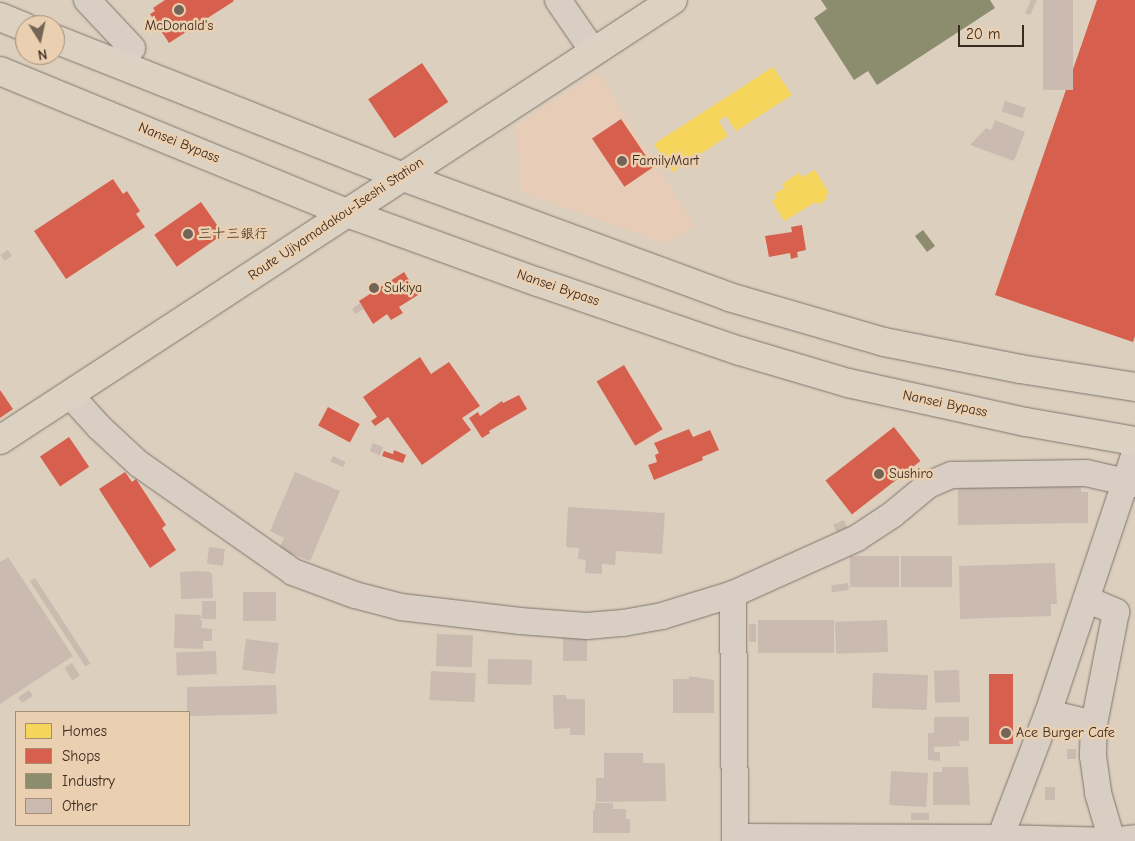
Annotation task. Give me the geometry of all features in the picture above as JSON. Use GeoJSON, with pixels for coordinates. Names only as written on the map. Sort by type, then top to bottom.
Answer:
{"type":"FeatureCollection","features":[{"type":"Feature","properties":{"kind":"main road","name":"Route Ujiyamadakou-Iseshi Station"},"geometry":{"type":"LineString","coordinates":[[0,440],[401,176],[673,0]]}},
{"type":"Feature","properties":{"kind":"main road"},"geometry":{"type":"LineString","coordinates":[[0,17],[15,23]]}},
{"type":"Feature","properties":{"kind":"main road"},"geometry":{"type":"LineString","coordinates":[[65,43],[401,176],[729,296],[874,340],[1020,368],[1135,387]]}},
{"type":"Feature","properties":{"kind":"main road","name":"Nansei Bypass"},"geometry":{"type":"LineString","coordinates":[[0,71],[347,213],[538,282],[730,348],[848,383],[1026,422],[1135,441]]}},
{"type":"Feature","properties":{"kind":"street"},"geometry":{"type":"LineString","coordinates":[[87,0],[132,48]]}},
{"type":"Feature","properties":{"kind":"street"},"geometry":{"type":"LineString","coordinates":[[558,0],[593,51]]}},
{"type":"Feature","properties":{"kind":"street"},"geometry":{"type":"LineString","coordinates":[[70,395],[138,464],[293,572],[355,595],[401,607],[587,626],[662,616],[733,594],[857,538],[892,516],[928,485],[952,475],[1086,473],[1130,483]]}},
{"type":"Feature","properties":{"kind":"street"},"geometry":{"type":"LineString","coordinates":[[1000,839],[1048,713],[1086,599],[1130,483],[1135,453]]}},
{"type":"Feature","properties":{"kind":"street"},"geometry":{"type":"LineString","coordinates":[[733,594],[735,839],[1112,841],[1135,838]]}},
{"type":"Feature","properties":{"kind":"street"},"geometry":{"type":"LineString","coordinates":[[1086,599],[1116,612],[1094,724],[1093,756],[1098,793],[1112,841]]}},
{"type":"Feature","properties":{"kind":"street"},"geometry":{"type":"LineString","coordinates":[[1048,713],[1094,724]]}},
{"type":"Feature","properties":{"kind":"shaded area"},"geometry":{"type":"Polygon","coordinates":[[[598,72],[695,226],[666,244],[522,192],[515,126],[598,72]]]}},
{"type":"Feature","properties":{"kind":"building: Homes"},"geometry":{"type":"Polygon","coordinates":[[[773,67],[792,95],[736,131],[726,116],[719,121],[728,136],[673,172],[654,144],[773,67]]]}},
{"type":"Feature","properties":{"kind":"building: Homes"},"geometry":{"type":"Polygon","coordinates":[[[815,170],[829,193],[825,196],[827,199],[818,205],[816,202],[784,221],[772,201],[777,198],[774,194],[785,188],[782,184],[799,173],[802,177],[815,170]]]}},
{"type":"Feature","properties":{"kind":"building: Shops"},"geometry":{"type":"Polygon","coordinates":[[[165,0],[234,1],[169,43],[150,14],[155,11],[153,8],[165,0]]]}},
{"type":"Feature","properties":{"kind":"building: Shops"},"geometry":{"type":"Polygon","coordinates":[[[1097,0],[1135,0],[1135,336],[1133,342],[995,295],[1097,0]]]}},
{"type":"Feature","properties":{"kind":"building: Shops"},"geometry":{"type":"Polygon","coordinates":[[[422,63],[448,102],[394,138],[368,99],[422,63]]]}},
{"type":"Feature","properties":{"kind":"building: Shops"},"geometry":{"type":"Polygon","coordinates":[[[621,119],[653,167],[624,187],[592,139],[621,119]]]}},
{"type":"Feature","properties":{"kind":"building: Shops"},"geometry":{"type":"Polygon","coordinates":[[[113,179],[123,194],[127,191],[140,211],[136,214],[145,227],[66,279],[34,231],[113,179]]]}},
{"type":"Feature","properties":{"kind":"building: Shops","name":"三十三銀行"},"geometry":{"type":"Polygon","coordinates":[[[201,202],[223,234],[177,267],[154,235],[201,202]]]}},
{"type":"Feature","properties":{"kind":"building: Shops"},"geometry":{"type":"Polygon","coordinates":[[[802,225],[806,250],[797,252],[798,257],[791,259],[790,253],[769,257],[765,236],[792,232],[791,227],[802,225]]]}},
{"type":"Feature","properties":{"kind":"building: Shops"},"geometry":{"type":"Polygon","coordinates":[[[404,272],[418,295],[399,307],[403,313],[391,320],[387,314],[373,324],[359,301],[404,272]]]}},
{"type":"Feature","properties":{"kind":"building: Shops"},"geometry":{"type":"Polygon","coordinates":[[[420,357],[431,374],[449,362],[480,406],[462,418],[471,430],[422,465],[388,417],[375,426],[371,421],[377,417],[363,397],[420,357]]]}},
{"type":"Feature","properties":{"kind":"building: Shops"},"geometry":{"type":"Polygon","coordinates":[[[624,365],[663,429],[635,446],[597,381],[624,365]]]}},
{"type":"Feature","properties":{"kind":"building: Shops"},"geometry":{"type":"Polygon","coordinates":[[[0,390],[13,409],[0,418],[0,390]]]}},
{"type":"Feature","properties":{"kind":"building: Shops"},"geometry":{"type":"Polygon","coordinates":[[[519,395],[527,409],[489,431],[490,433],[482,438],[469,418],[478,412],[480,416],[502,401],[503,403],[519,395]]]}},
{"type":"Feature","properties":{"kind":"building: Shops"},"geometry":{"type":"Polygon","coordinates":[[[328,407],[360,424],[350,442],[318,426],[328,407]]]}},
{"type":"Feature","properties":{"kind":"building: Shops"},"geometry":{"type":"Polygon","coordinates":[[[894,427],[920,461],[852,514],[825,481],[894,427]]]}},
{"type":"Feature","properties":{"kind":"building: Shops"},"geometry":{"type":"Polygon","coordinates":[[[689,429],[693,437],[710,430],[719,450],[702,457],[703,460],[654,480],[648,465],[657,462],[655,455],[659,453],[654,443],[689,429]]]}},
{"type":"Feature","properties":{"kind":"building: Shops"},"geometry":{"type":"Polygon","coordinates":[[[69,437],[89,467],[60,486],[40,457],[69,437]]]}},
{"type":"Feature","properties":{"kind":"building: Shops"},"geometry":{"type":"Polygon","coordinates":[[[394,450],[406,455],[403,463],[382,456],[384,451],[393,454],[394,450]]]}},
{"type":"Feature","properties":{"kind":"building: Shops"},"geometry":{"type":"Polygon","coordinates":[[[125,472],[132,482],[136,479],[166,525],[162,528],[176,550],[150,568],[99,489],[125,472]]]}},
{"type":"Feature","properties":{"kind":"building: Shops"},"geometry":{"type":"Polygon","coordinates":[[[989,674],[1013,674],[1013,744],[989,744],[989,674]]]}},
{"type":"Feature","properties":{"kind":"building: Industry"},"geometry":{"type":"Polygon","coordinates":[[[821,0],[990,0],[995,8],[877,85],[868,71],[854,80],[814,18],[827,9],[821,0]]]}},
{"type":"Feature","properties":{"kind":"building: Industry"},"geometry":{"type":"Polygon","coordinates":[[[923,230],[935,246],[927,252],[915,236],[923,230]]]}},
{"type":"Feature","properties":{"kind":"building: Other"},"geometry":{"type":"Polygon","coordinates":[[[1031,0],[1037,0],[1030,15],[1025,13],[1031,0]]]}},
{"type":"Feature","properties":{"kind":"building: Other"},"geometry":{"type":"Polygon","coordinates":[[[1043,0],[1073,0],[1073,90],[1043,90],[1043,0]]]}},
{"type":"Feature","properties":{"kind":"building: Other"},"geometry":{"type":"Polygon","coordinates":[[[1005,101],[1026,108],[1023,118],[1002,111],[1005,101]]]}},
{"type":"Feature","properties":{"kind":"building: Other"},"geometry":{"type":"Polygon","coordinates":[[[995,120],[1025,132],[1014,161],[970,145],[986,128],[991,130],[995,120]]]}},
{"type":"Feature","properties":{"kind":"building: Other"},"geometry":{"type":"Polygon","coordinates":[[[8,250],[12,256],[4,261],[1,255],[8,250]]]}},
{"type":"Feature","properties":{"kind":"building: Other"},"geometry":{"type":"Polygon","coordinates":[[[360,303],[364,309],[355,314],[352,309],[360,303]]]}},
{"type":"Feature","properties":{"kind":"building: Other"},"geometry":{"type":"Polygon","coordinates":[[[373,443],[383,447],[380,455],[370,451],[373,443]]]}},
{"type":"Feature","properties":{"kind":"building: Other"},"geometry":{"type":"Polygon","coordinates":[[[333,456],[346,462],[343,467],[330,461],[333,456]]]}},
{"type":"Feature","properties":{"kind":"building: Other"},"geometry":{"type":"Polygon","coordinates":[[[295,472],[340,491],[310,561],[279,549],[284,538],[270,531],[295,472]]]}},
{"type":"Feature","properties":{"kind":"building: Other"},"geometry":{"type":"Polygon","coordinates":[[[1081,484],[1081,492],[1088,492],[1088,523],[958,525],[958,486],[1081,484]]]}},
{"type":"Feature","properties":{"kind":"building: Other"},"geometry":{"type":"Polygon","coordinates":[[[568,507],[665,513],[662,554],[616,551],[615,565],[602,564],[602,574],[585,573],[586,560],[578,559],[579,548],[566,547],[568,507]]]}},
{"type":"Feature","properties":{"kind":"building: Other"},"geometry":{"type":"Polygon","coordinates":[[[844,520],[848,530],[838,534],[833,525],[844,520]]]}},
{"type":"Feature","properties":{"kind":"building: Other"},"geometry":{"type":"Polygon","coordinates":[[[209,547],[225,549],[223,566],[207,564],[209,547]]]}},
{"type":"Feature","properties":{"kind":"building: Other"},"geometry":{"type":"Polygon","coordinates":[[[850,556],[899,556],[899,587],[850,587],[850,556]]]}},
{"type":"Feature","properties":{"kind":"building: Other"},"geometry":{"type":"Polygon","coordinates":[[[901,556],[952,556],[952,587],[901,587],[901,556]]]}},
{"type":"Feature","properties":{"kind":"building: Other"},"geometry":{"type":"Polygon","coordinates":[[[8,557],[73,656],[0,704],[0,562],[8,557]]]}},
{"type":"Feature","properties":{"kind":"building: Other"},"geometry":{"type":"Polygon","coordinates":[[[1055,563],[1057,604],[1051,604],[1051,616],[960,619],[959,566],[1055,563]]]}},
{"type":"Feature","properties":{"kind":"building: Other"},"geometry":{"type":"Polygon","coordinates":[[[180,572],[210,572],[212,575],[213,598],[181,599],[180,572]]]}},
{"type":"Feature","properties":{"kind":"building: Other"},"geometry":{"type":"Polygon","coordinates":[[[35,578],[91,664],[86,667],[30,581],[35,578]]]}},
{"type":"Feature","properties":{"kind":"building: Other"},"geometry":{"type":"Polygon","coordinates":[[[848,583],[849,590],[832,592],[831,585],[848,583]]]}},
{"type":"Feature","properties":{"kind":"building: Other"},"geometry":{"type":"Polygon","coordinates":[[[243,592],[276,592],[276,621],[243,621],[243,592]]]}},
{"type":"Feature","properties":{"kind":"building: Other"},"geometry":{"type":"Polygon","coordinates":[[[202,601],[216,601],[216,619],[202,619],[202,601]]]}},
{"type":"Feature","properties":{"kind":"building: Other"},"geometry":{"type":"Polygon","coordinates":[[[175,614],[201,615],[201,619],[197,620],[202,620],[202,628],[212,629],[212,641],[203,641],[203,649],[174,648],[175,614]]]}},
{"type":"Feature","properties":{"kind":"building: Other"},"geometry":{"type":"Polygon","coordinates":[[[758,620],[834,620],[834,653],[758,653],[758,620]]]}},
{"type":"Feature","properties":{"kind":"building: Other"},"geometry":{"type":"Polygon","coordinates":[[[887,620],[888,652],[836,654],[835,622],[887,620]]]}},
{"type":"Feature","properties":{"kind":"building: Other"},"geometry":{"type":"Polygon","coordinates":[[[749,624],[756,624],[756,642],[749,642],[749,624]]]}},
{"type":"Feature","properties":{"kind":"building: Other"},"geometry":{"type":"Polygon","coordinates":[[[437,634],[473,635],[472,667],[436,666],[437,634]]]}},
{"type":"Feature","properties":{"kind":"building: Other"},"geometry":{"type":"Polygon","coordinates":[[[563,638],[587,638],[587,661],[563,661],[563,638]]]}},
{"type":"Feature","properties":{"kind":"building: Other"},"geometry":{"type":"Polygon","coordinates":[[[246,639],[279,643],[275,674],[242,670],[246,639]]]}},
{"type":"Feature","properties":{"kind":"building: Other"},"geometry":{"type":"Polygon","coordinates":[[[216,651],[217,674],[177,675],[176,652],[216,651]]]}},
{"type":"Feature","properties":{"kind":"building: Other"},"geometry":{"type":"Polygon","coordinates":[[[488,659],[532,660],[532,685],[488,684],[488,659]]]}},
{"type":"Feature","properties":{"kind":"building: Other"},"geometry":{"type":"Polygon","coordinates":[[[72,663],[80,676],[72,680],[64,668],[72,663]]]}},
{"type":"Feature","properties":{"kind":"building: Other"},"geometry":{"type":"Polygon","coordinates":[[[959,670],[960,702],[935,703],[934,671],[959,670]]]}},
{"type":"Feature","properties":{"kind":"building: Other"},"geometry":{"type":"Polygon","coordinates":[[[431,671],[476,673],[474,702],[429,700],[431,671]]]}},
{"type":"Feature","properties":{"kind":"building: Other"},"geometry":{"type":"Polygon","coordinates":[[[873,673],[928,675],[927,710],[872,708],[873,673]]]}},
{"type":"Feature","properties":{"kind":"building: Other"},"geometry":{"type":"Polygon","coordinates":[[[689,676],[714,680],[714,713],[673,713],[673,679],[689,679],[689,676]]]}},
{"type":"Feature","properties":{"kind":"building: Other"},"geometry":{"type":"Polygon","coordinates":[[[276,685],[277,714],[190,716],[190,711],[187,711],[187,687],[276,685]]]}},
{"type":"Feature","properties":{"kind":"building: Other"},"geometry":{"type":"Polygon","coordinates":[[[29,690],[33,696],[22,703],[18,697],[29,690]]]}},
{"type":"Feature","properties":{"kind":"building: Other"},"geometry":{"type":"Polygon","coordinates":[[[553,695],[566,695],[566,699],[585,699],[585,735],[570,735],[570,728],[554,729],[553,695]]]}},
{"type":"Feature","properties":{"kind":"building: Other"},"geometry":{"type":"Polygon","coordinates":[[[934,717],[969,717],[969,741],[959,741],[960,746],[934,747],[934,752],[940,752],[940,761],[928,760],[928,733],[934,733],[934,717]]]}},
{"type":"Feature","properties":{"kind":"building: Other"},"geometry":{"type":"Polygon","coordinates":[[[1067,749],[1076,749],[1076,759],[1067,759],[1067,749]]]}},
{"type":"Feature","properties":{"kind":"building: Other"},"geometry":{"type":"Polygon","coordinates":[[[604,753],[643,753],[643,763],[665,763],[666,801],[596,802],[596,778],[604,778],[604,753]]]}},
{"type":"Feature","properties":{"kind":"building: Other"},"geometry":{"type":"Polygon","coordinates":[[[942,767],[968,767],[970,805],[933,805],[933,772],[942,772],[942,767]]]}},
{"type":"Feature","properties":{"kind":"building: Other"},"geometry":{"type":"Polygon","coordinates":[[[891,771],[928,773],[926,807],[889,805],[891,771]]]}},
{"type":"Feature","properties":{"kind":"building: Other"},"geometry":{"type":"Polygon","coordinates":[[[1045,787],[1055,787],[1055,800],[1045,800],[1045,787]]]}},
{"type":"Feature","properties":{"kind":"building: Other"},"geometry":{"type":"Polygon","coordinates":[[[595,803],[613,803],[613,809],[626,809],[626,819],[630,819],[630,833],[593,833],[593,810],[595,810],[595,803]]]}},
{"type":"Feature","properties":{"kind":"building: Other"},"geometry":{"type":"Polygon","coordinates":[[[911,813],[929,813],[929,820],[911,820],[911,813]]]}},
{"type":"Feature","properties":{"kind":"place","name":"McDonald's"},"geometry":{"type":"Point","coordinates":[179,10]}},
{"type":"Feature","properties":{"kind":"place","name":"FamilyMart"},"geometry":{"type":"Point","coordinates":[622,161]}},
{"type":"Feature","properties":{"kind":"place","name":"三十三銀行"},"geometry":{"type":"Point","coordinates":[188,234]}},
{"type":"Feature","properties":{"kind":"place","name":"Sukiya"},"geometry":{"type":"Point","coordinates":[374,288]}},
{"type":"Feature","properties":{"kind":"place","name":"Sushiro"},"geometry":{"type":"Point","coordinates":[879,474]}},
{"type":"Feature","properties":{"kind":"place","name":"Ace Burger Cafe"},"geometry":{"type":"Point","coordinates":[1006,733]}}]}
